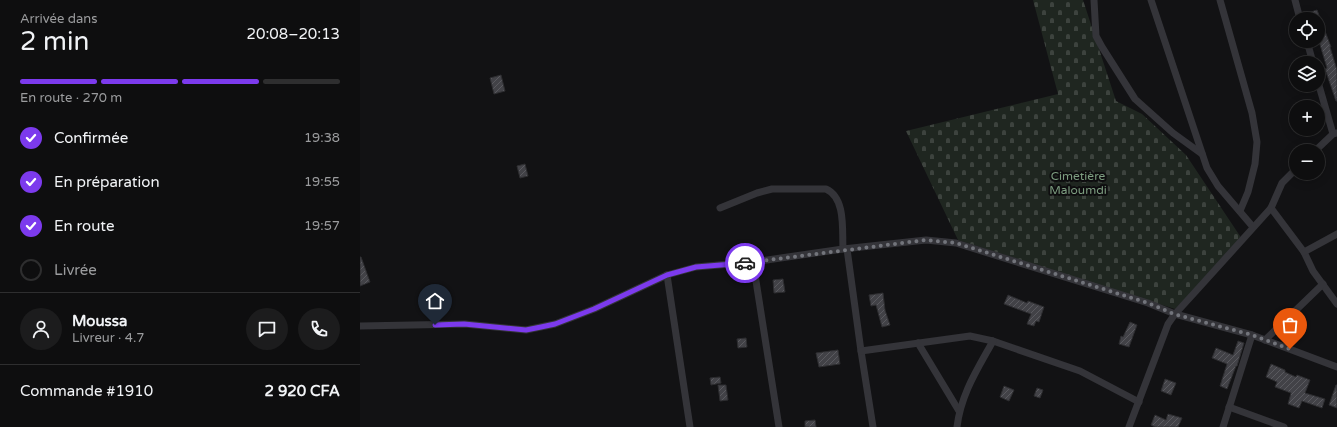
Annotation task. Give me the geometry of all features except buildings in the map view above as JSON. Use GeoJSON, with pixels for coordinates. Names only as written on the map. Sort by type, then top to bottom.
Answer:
{"type":"FeatureCollection","features":[{"type":"Feature","properties":{"kind":"street"},"geometry":{"type":"LineString","coordinates":[[1094,0],[1096,36],[1135,99],[1173,133],[1202,154]]}},
{"type":"Feature","properties":{"kind":"street"},"geometry":{"type":"LineString","coordinates":[[1151,0],[1207,168],[1218,186],[1253,227]]}},
{"type":"Feature","properties":{"kind":"street"},"geometry":{"type":"LineString","coordinates":[[1220,0],[1252,113],[1257,142],[1252,178],[1240,211]]}},
{"type":"Feature","properties":{"kind":"street"},"geometry":{"type":"LineString","coordinates":[[1295,0],[1298,12]]}},
{"type":"Feature","properties":{"kind":"street"},"geometry":{"type":"LineString","coordinates":[[1321,92],[1335,134],[1323,144]]}},
{"type":"Feature","properties":{"kind":"street"},"geometry":{"type":"LineString","coordinates":[[1129,427],[1168,324],[1174,314],[1271,208],[1282,183],[1289,176]]}},
{"type":"Feature","properties":{"kind":"street"},"geometry":{"type":"LineString","coordinates":[[720,208],[758,192],[772,189],[826,189],[831,191],[835,196],[839,202],[842,215],[845,249],[873,427]]}},
{"type":"Feature","properties":{"kind":"street"},"geometry":{"type":"LineString","coordinates":[[1271,208],[1304,252],[1313,271],[1337,304]]}},
{"type":"Feature","properties":{"kind":"street"},"geometry":{"type":"LineString","coordinates":[[1304,252],[1337,234]]}},
{"type":"Feature","properties":{"kind":"street"},"geometry":{"type":"LineString","coordinates":[[360,326],[464,324],[526,330],[555,324],[594,309],[667,275],[696,267],[753,262],[845,249],[926,240],[956,243],[1148,303],[1174,314],[1252,335],[1337,367]]}},
{"type":"Feature","properties":{"kind":"street"},"geometry":{"type":"LineString","coordinates":[[753,262],[779,427]]}},
{"type":"Feature","properties":{"kind":"street"},"geometry":{"type":"LineString","coordinates":[[667,275],[690,427]]}},
{"type":"Feature","properties":{"kind":"street"},"geometry":{"type":"LineString","coordinates":[[1265,340],[1323,284]]}},
{"type":"Feature","properties":{"kind":"street"},"geometry":{"type":"LineString","coordinates":[[1223,427],[1252,335]]}},
{"type":"Feature","properties":{"kind":"street"},"geometry":{"type":"LineString","coordinates":[[861,351],[970,336],[993,341],[1080,371],[1139,402]]}},
{"type":"Feature","properties":{"kind":"street"},"geometry":{"type":"LineString","coordinates":[[957,427],[959,410],[967,390],[993,341]]}},
{"type":"Feature","properties":{"kind":"street"},"geometry":{"type":"LineString","coordinates":[[918,343],[959,410]]}},
{"type":"Feature","properties":{"kind":"street"},"geometry":{"type":"LineString","coordinates":[[1229,407],[1284,427]]}},
{"type":"Feature","properties":{"kind":"green space","name":"Cimetière Maloumdi"},"geometry":{"type":"Polygon","coordinates":[[[1033,0],[1083,0],[1116,101],[1142,114],[1186,155],[1244,242],[1175,309],[958,240],[906,131],[1058,94],[1033,0]]]}},
{"type":"Feature","properties":{"kind":"way so far"},"geometry":{"type":"LineString","coordinates":[[745,263],[926,240],[956,243],[1148,303],[1174,314],[1252,335],[1290,349]]}},
{"type":"Feature","properties":{"kind":"route"},"geometry":{"type":"LineString","coordinates":[[435,325],[464,324],[526,330],[541,327],[555,324],[594,309],[667,275],[696,267],[745,263]]}}]}
